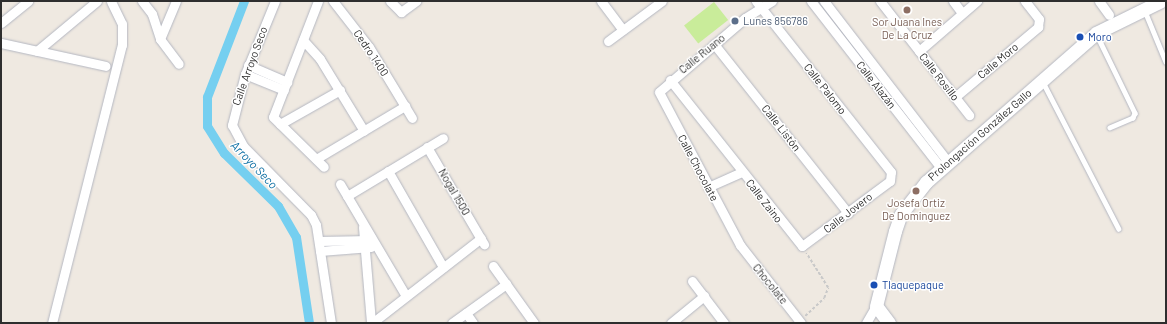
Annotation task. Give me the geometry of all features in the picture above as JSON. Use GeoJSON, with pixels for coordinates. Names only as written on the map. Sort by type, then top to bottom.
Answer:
{"type":"FeatureCollection","features":[{"type":"Feature","properties":{"kind":"street"},"geometry":{"type":"LineString","coordinates":[[1,23],[28,1]]}},
{"type":"Feature","properties":{"kind":"street"},"geometry":{"type":"LineString","coordinates":[[37,51],[97,1]]}},
{"type":"Feature","properties":{"kind":"street"},"geometry":{"type":"LineString","coordinates":[[52,323],[122,45],[122,24],[111,1]]}},
{"type":"Feature","properties":{"kind":"street"},"geometry":{"type":"LineString","coordinates":[[142,1],[152,14],[160,39],[179,64]]}},
{"type":"Feature","properties":{"kind":"street"},"geometry":{"type":"LineString","coordinates":[[160,39],[176,1]]}},
{"type":"Feature","properties":{"kind":"street","name":"Calle Arroyo Seco"},"geometry":{"type":"LineString","coordinates":[[275,1],[245,74],[232,117],[234,132],[243,146],[304,206],[316,225],[319,246]]}},
{"type":"Feature","properties":{"kind":"street"},"geometry":{"type":"LineString","coordinates":[[318,1],[274,117],[324,167]]}},
{"type":"Feature","properties":{"kind":"street","name":"Cedro 1400"},"geometry":{"type":"LineString","coordinates":[[334,1],[369,47],[412,118]]}},
{"type":"Feature","properties":{"kind":"street"},"geometry":{"type":"LineString","coordinates":[[390,1],[401,12],[416,1]]}},
{"type":"Feature","properties":{"kind":"street"},"geometry":{"type":"LineString","coordinates":[[601,1],[623,30]]}},
{"type":"Feature","properties":{"kind":"street"},"geometry":{"type":"LineString","coordinates":[[608,41],[662,1]]}},
{"type":"Feature","properties":{"kind":"street","name":"Calle Ruano"},"geometry":{"type":"LineString","coordinates":[[659,90],[745,18],[758,4],[772,1]]}},
{"type":"Feature","properties":{"kind":"street","name":"Calle Alazán"},"geometry":{"type":"LineString","coordinates":[[811,1],[945,165]]}},
{"type":"Feature","properties":{"kind":"street","name":"Calle Alazán"},"geometry":{"type":"LineString","coordinates":[[824,1],[945,165]]}},
{"type":"Feature","properties":{"kind":"street","name":"Calle Rosillo"},"geometry":{"type":"LineString","coordinates":[[880,1],[969,115]]}},
{"type":"Feature","properties":{"kind":"street"},"geometry":{"type":"LineString","coordinates":[[953,1],[962,13]]}},
{"type":"Feature","properties":{"kind":"street"},"geometry":{"type":"LineString","coordinates":[[919,51],[977,1]]}},
{"type":"Feature","properties":{"kind":"street","name":"Calle Moro"},"geometry":{"type":"LineString","coordinates":[[955,97],[1040,23],[1025,1]]}},
{"type":"Feature","properties":{"kind":"street"},"geometry":{"type":"LineString","coordinates":[[1099,1],[1109,15]]}},
{"type":"Feature","properties":{"kind":"street","name":"Prolongación González Gallo"},"geometry":{"type":"LineString","coordinates":[[866,323],[876,306],[901,214],[945,165],[1096,33],[1161,1]]}},
{"type":"Feature","properties":{"kind":"street","name":"Calle Palomo"},"geometry":{"type":"LineString","coordinates":[[758,4],[892,176]]}},
{"type":"Feature","properties":{"kind":"street"},"geometry":{"type":"LineString","coordinates":[[152,14],[161,17],[170,14]]}},
{"type":"Feature","properties":{"kind":"street"},"geometry":{"type":"LineString","coordinates":[[303,40],[340,90],[364,130]]}},
{"type":"Feature","properties":{"kind":"street"},"geometry":{"type":"LineString","coordinates":[[1,43],[106,66]]}},
{"type":"Feature","properties":{"kind":"street","name":"Calle Listón"},"geometry":{"type":"LineString","coordinates":[[714,44],[848,213]]}},
{"type":"Feature","properties":{"kind":"street"},"geometry":{"type":"LineString","coordinates":[[248,65],[286,86]]}},
{"type":"Feature","properties":{"kind":"street"},"geometry":{"type":"LineString","coordinates":[[245,74],[286,86]]}},
{"type":"Feature","properties":{"kind":"street","name":"Calle Zaino"},"geometry":{"type":"LineString","coordinates":[[670,80],[741,172],[802,246]]}},
{"type":"Feature","properties":{"kind":"street"},"geometry":{"type":"LineString","coordinates":[[280,124],[340,90]]}},
{"type":"Feature","properties":{"kind":"street","name":"Calle Chocolate"},"geometry":{"type":"LineString","coordinates":[[659,90],[708,187],[740,245]]}},
{"type":"Feature","properties":{"kind":"street"},"geometry":{"type":"LineString","coordinates":[[316,159],[405,106]]}},
{"type":"Feature","properties":{"kind":"street"},"geometry":{"type":"LineString","coordinates":[[347,196],[443,138]]}},
{"type":"Feature","properties":{"kind":"street","name":"Nogal 1500"},"geometry":{"type":"LineString","coordinates":[[371,323],[443,267],[482,241],[427,147]]}},
{"type":"Feature","properties":{"kind":"street"},"geometry":{"type":"LineString","coordinates":[[388,171],[443,267]]}},
{"type":"Feature","properties":{"kind":"street"},"geometry":{"type":"LineString","coordinates":[[708,187],[741,172]]}},
{"type":"Feature","properties":{"kind":"street","name":"Calle Jovero"},"geometry":{"type":"LineString","coordinates":[[802,246],[848,213],[892,176]]}},
{"type":"Feature","properties":{"kind":"street","name":"Nogal 1500"},"geometry":{"type":"LineString","coordinates":[[340,184],[362,224],[369,243],[406,296]]}},
{"type":"Feature","properties":{"kind":"street"},"geometry":{"type":"LineString","coordinates":[[331,323],[319,246],[369,243]]}},
{"type":"Feature","properties":{"kind":"street","name":"Nogal 1500"},"geometry":{"type":"LineString","coordinates":[[369,243],[371,323]]}},
{"type":"Feature","properties":{"kind":"street","name":"Chocolate"},"geometry":{"type":"LineString","coordinates":[[740,245],[800,322]]}},
{"type":"Feature","properties":{"kind":"street"},"geometry":{"type":"LineString","coordinates":[[494,266],[534,323]]}},
{"type":"Feature","properties":{"kind":"street"},"geometry":{"type":"LineString","coordinates":[[692,281],[724,323]]}},
{"type":"Feature","properties":{"kind":"street"},"geometry":{"type":"LineString","coordinates":[[452,323],[506,284]]}},
{"type":"Feature","properties":{"kind":"street"},"geometry":{"type":"LineString","coordinates":[[671,323],[704,296]]}},
{"type":"Feature","properties":{"kind":"street"},"geometry":{"type":"LineString","coordinates":[[876,306],[889,323]]}},
{"type":"Feature","properties":{"kind":"street"},"geometry":{"type":"LineString","coordinates":[[466,313],[473,323]]}},
{"type":"Feature","properties":{"kind":"lane"},"geometry":{"type":"LineString","coordinates":[[1144,10],[1166,62]]}},
{"type":"Feature","properties":{"kind":"lane"},"geometry":{"type":"LineString","coordinates":[[1096,33],[1135,113],[1133,118],[1110,128]]}},
{"type":"Feature","properties":{"kind":"lane"},"geometry":{"type":"LineString","coordinates":[[1042,81],[1119,229]]}},
{"type":"Feature","properties":{"kind":"path"},"geometry":{"type":"LineString","coordinates":[[800,322],[824,298],[828,288],[802,246]]}},
{"type":"Feature","properties":{"kind":"green space"},"geometry":{"type":"Polygon","coordinates":[[[714,2],[728,20],[698,44],[684,25],[714,2]]]}},
{"type":"Feature","properties":{"kind":"waterway","name":"Arroyo Seco"},"geometry":{"type":"LineString","coordinates":[[244,1],[207,97],[207,126],[224,153],[278,206],[296,237],[309,323]]}},
{"type":"Feature","properties":{"kind":"place","name":"Sor Juana Ines De La Cruz"},"geometry":{"type":"Point","coordinates":[907,10]}},
{"type":"Feature","properties":{"kind":"place","name":"Lunes 856786"},"geometry":{"type":"Point","coordinates":[735,21]}},
{"type":"Feature","properties":{"kind":"place","name":"Moro"},"geometry":{"type":"Point","coordinates":[1080,37]}},
{"type":"Feature","properties":{"kind":"place","name":"Josefa Ortiz De Dominguez"},"geometry":{"type":"Point","coordinates":[916,191]}},
{"type":"Feature","properties":{"kind":"place","name":"Tlaquepaque"},"geometry":{"type":"Point","coordinates":[874,285]}}]}
